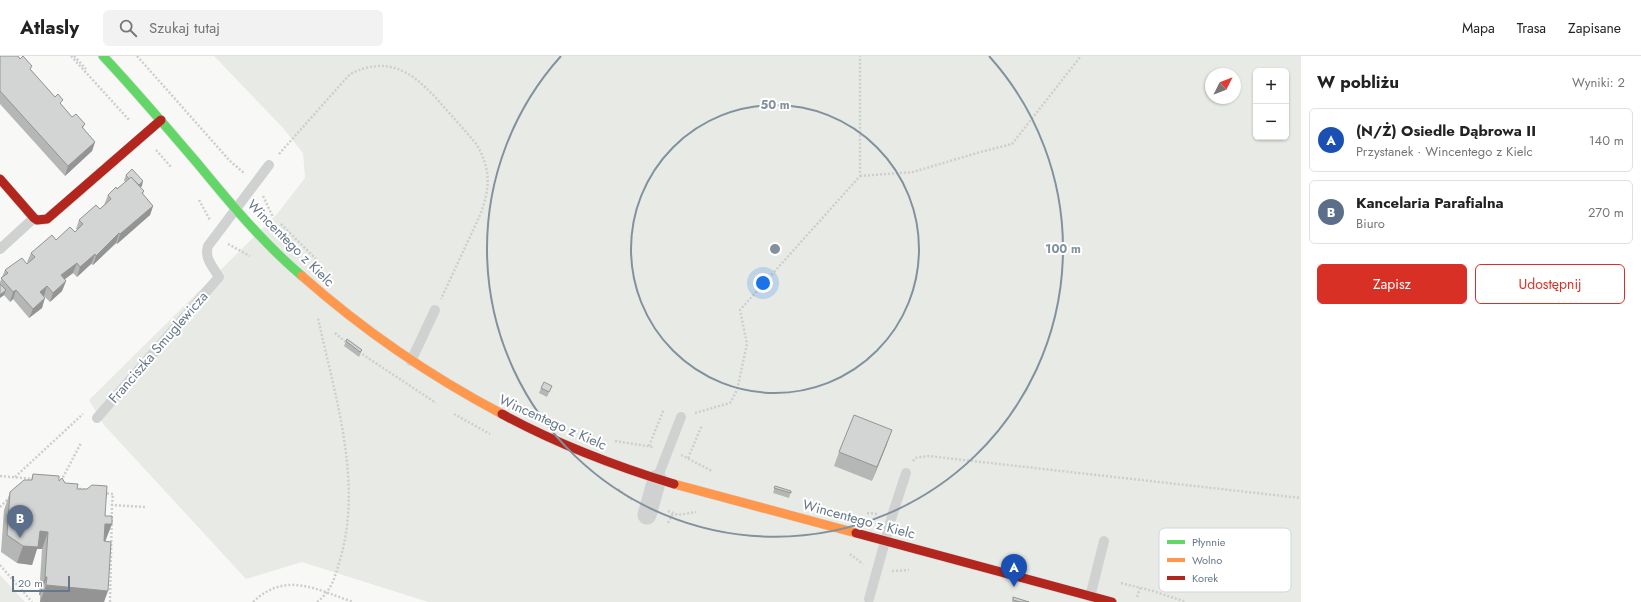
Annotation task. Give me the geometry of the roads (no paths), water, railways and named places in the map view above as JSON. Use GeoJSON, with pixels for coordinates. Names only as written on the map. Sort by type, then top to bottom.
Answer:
{"type":"FeatureCollection","features":[{"type":"Feature","properties":{"kind":"street","name":"Wincentego z Kielc"},"geometry":{"type":"LineString","coordinates":[[103,56],[136,91],[253,227],[310,284],[366,329],[411,361],[485,407],[583,452],[657,479],[885,541],[1089,599],[1112,602]]}},
{"type":"Feature","properties":{"kind":"street"},"geometry":{"type":"LineString","coordinates":[[0,179],[34,218],[41,220],[52,215],[161,120]]}},
{"type":"Feature","properties":{"kind":"street"},"geometry":{"type":"LineString","coordinates":[[648,510],[657,479]]}},
{"type":"Feature","properties":{"kind":"lane"},"geometry":{"type":"LineString","coordinates":[[236,208],[269,165]]}},
{"type":"Feature","properties":{"kind":"lane","name":"Franciszka Smuglewicza"},"geometry":{"type":"LineString","coordinates":[[97,418],[219,277],[206,252],[208,246],[236,208]]}},
{"type":"Feature","properties":{"kind":"lane"},"geometry":{"type":"LineString","coordinates":[[0,249],[34,218]]}},
{"type":"Feature","properties":{"kind":"lane"},"geometry":{"type":"LineString","coordinates":[[411,361],[436,310]]}},
{"type":"Feature","properties":{"kind":"lane"},"geometry":{"type":"LineString","coordinates":[[657,479],[681,418]]}},
{"type":"Feature","properties":{"kind":"lane"},"geometry":{"type":"LineString","coordinates":[[869,599],[906,473]]}},
{"type":"Feature","properties":{"kind":"lane"},"geometry":{"type":"LineString","coordinates":[[1089,599],[1104,541]]}},
{"type":"Feature","properties":{"kind":"place","name":"Kancelaria Parafialna"},"geometry":{"type":"Point","coordinates":[20,538]}},
{"type":"Feature","properties":{"kind":"place","name":"(N/Ż) Osiedle Dąbrowa II"},"geometry":{"type":"Point","coordinates":[1014,587]}}]}
